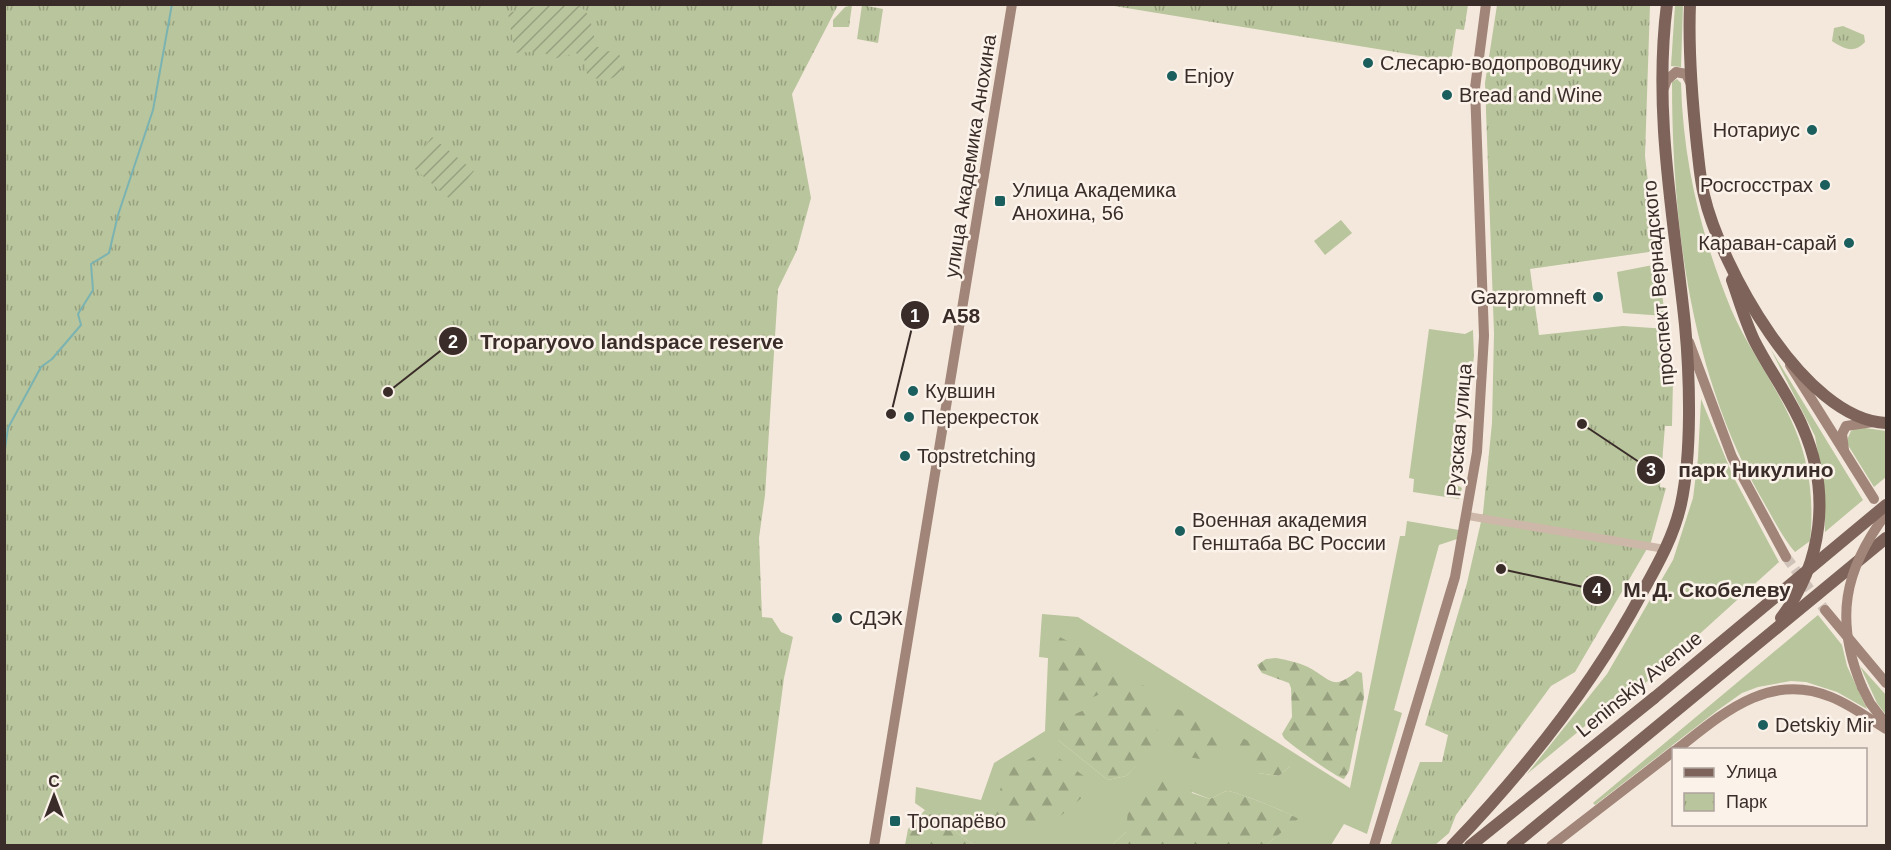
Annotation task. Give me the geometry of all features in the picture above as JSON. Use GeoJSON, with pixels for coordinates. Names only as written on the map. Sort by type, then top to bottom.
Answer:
{"type":"FeatureCollection","features":[{"type":"Feature","properties":{"kind":"main road","name":"проспект Вернадского"},"geometry":{"type":"LineString","coordinates":[[1452,846],[1512,781],[1587,685],[1617,638],[1665,549],[1681,505],[1686,470],[1688,393],[1685,324],[1668,189],[1664,88],[1667,4]]}},
{"type":"Feature","properties":{"kind":"main road"},"geometry":{"type":"LineString","coordinates":[[1690,4],[1692,87],[1703,193],[1749,329],[1803,428],[1813,458],[1818,485],[1819,528],[1811,566],[1798,596],[1768,636]]}},
{"type":"Feature","properties":{"kind":"main road"},"geometry":{"type":"LineString","coordinates":[[1719,242],[1741,285],[1785,355],[1808,381],[1834,403],[1883,423]]}},
{"type":"Feature","properties":{"kind":"main road","name":"Leninskiy Avenue"},"geometry":{"type":"LineString","coordinates":[[1470,846],[1654,698],[1887,505]]}},
{"type":"Feature","properties":{"kind":"main road"},"geometry":{"type":"LineString","coordinates":[[1512,846],[1887,538]]}},
{"type":"Feature","properties":{"kind":"street","name":"улица Академика Анохина"},"geometry":{"type":"LineString","coordinates":[[874,846],[1012,4]]}},
{"type":"Feature","properties":{"kind":"street","name":"Рузская улица"},"geometry":{"type":"LineString","coordinates":[[1374,846],[1453,587],[1468,516],[1477,452],[1483,377],[1475,88],[1486,4]]}},
{"type":"Feature","properties":{"kind":"street"},"geometry":{"type":"LineString","coordinates":[[1664,88],[1667,80],[1676,72],[1686,75],[1692,87]]}},
{"type":"Feature","properties":{"kind":"street"},"geometry":{"type":"LineString","coordinates":[[1685,324],[1723,438],[1743,480],[1786,557]]}},
{"type":"Feature","properties":{"kind":"street"},"geometry":{"type":"LineString","coordinates":[[1785,355],[1874,499]]}},
{"type":"Feature","properties":{"kind":"street"},"geometry":{"type":"LineString","coordinates":[[1847,458],[1842,440],[1846,426],[1860,422],[1883,423]]}},
{"type":"Feature","properties":{"kind":"street"},"geometry":{"type":"LineString","coordinates":[[1887,514],[1856,562],[1846,602],[1847,639],[1862,687],[1876,712],[1887,724]]}},
{"type":"Feature","properties":{"kind":"street"},"geometry":{"type":"LineString","coordinates":[[1468,516],[1665,549]]}},
{"type":"Feature","properties":{"kind":"street"},"geometry":{"type":"LineString","coordinates":[[1825,610],[1887,683]]}},
{"type":"Feature","properties":{"kind":"street"},"geometry":{"type":"LineString","coordinates":[[1678,748],[1739,702],[1758,694],[1780,689],[1801,688],[1824,694],[1887,729]]}},
{"type":"Feature","properties":{"kind":"street"},"geometry":{"type":"LineString","coordinates":[[1551,846],[1672,752]]}},
{"type":"Feature","properties":{"kind":"green space"},"geometry":{"type":"Polygon","coordinates":[[[5,5],[838,5],[792,94],[811,198],[797,250],[778,289],[765,495],[759,538],[762,617],[772,618],[781,632],[793,637],[784,678],[762,845],[5,846],[5,5]]]}},
{"type":"Feature","properties":{"kind":"green space"},"geometry":{"type":"Polygon","coordinates":[[[543,5],[568,5],[583,9],[590,21],[596,46],[606,51],[618,52],[623,63],[621,74],[604,80],[592,77],[587,74],[585,61],[576,53],[553,59],[542,51],[515,53],[508,13],[543,5]]]}},
{"type":"Feature","properties":{"kind":"green space"},"geometry":{"type":"Polygon","coordinates":[[[852,5],[849,27],[833,27],[833,20],[845,7],[852,5]]]}},
{"type":"Feature","properties":{"kind":"green space"},"geometry":{"type":"Polygon","coordinates":[[[862,5],[883,9],[878,43],[857,39],[862,5]]]}},
{"type":"Feature","properties":{"kind":"green space"},"geometry":{"type":"Polygon","coordinates":[[[1108,5],[1468,5],[1464,30],[1456,29],[1451,61],[1108,5]]]}},
{"type":"Feature","properties":{"kind":"green space"},"geometry":{"type":"Polygon","coordinates":[[[1497,5],[1650,5],[1645,156],[1656,251],[1530,269],[1539,335],[1623,326],[1668,329],[1673,380],[1672,426],[1665,426],[1660,487],[1666,488],[1651,542],[1575,672],[1551,686],[1456,815],[1449,833],[1435,845],[1390,846],[1420,762],[1442,762],[1448,735],[1425,725],[1467,583],[1483,513],[1492,423],[1494,333],[1485,83],[1497,5]]]}},
{"type":"Feature","properties":{"kind":"green space"},"geometry":{"type":"Polygon","coordinates":[[[1675,5],[1683,5],[1681,67],[1671,66],[1675,5]]]}},
{"type":"Feature","properties":{"kind":"green space"},"geometry":{"type":"Polygon","coordinates":[[[1843,26],[1864,35],[1865,42],[1857,48],[1849,49],[1832,41],[1834,28],[1843,26]]]}},
{"type":"Feature","properties":{"kind":"green space"},"geometry":{"type":"Polygon","coordinates":[[[1677,79],[1681,83],[1685,141],[1690,170],[1703,226],[1720,282],[1746,340],[1788,414],[1804,456],[1811,499],[1810,541],[1795,552],[1759,494],[1735,446],[1716,397],[1701,346],[1681,242],[1676,188],[1672,82],[1677,79]]]}},
{"type":"Feature","properties":{"kind":"green space"},"geometry":{"type":"Polygon","coordinates":[[[432,137],[474,171],[451,200],[410,165],[432,137]]]}},
{"type":"Feature","properties":{"kind":"green space"},"geometry":{"type":"Polygon","coordinates":[[[1341,220],[1352,233],[1325,255],[1314,241],[1341,220]]]}},
{"type":"Feature","properties":{"kind":"green space"},"geometry":{"type":"Polygon","coordinates":[[[1658,264],[1665,316],[1623,313],[1617,272],[1658,264]]]}},
{"type":"Feature","properties":{"kind":"green space"},"geometry":{"type":"Polygon","coordinates":[[[1429,329],[1465,334],[1473,330],[1474,356],[1471,380],[1459,390],[1450,481],[1462,488],[1459,499],[1413,492],[1414,479],[1409,478],[1429,329]]]}},
{"type":"Feature","properties":{"kind":"green space"},"geometry":{"type":"Polygon","coordinates":[[[1770,348],[1863,500],[1825,532],[1824,491],[1815,436],[1770,348]]]}},
{"type":"Feature","properties":{"kind":"green space"},"geometry":{"type":"Polygon","coordinates":[[[1701,399],[1733,476],[1779,562],[1641,687],[1637,683],[1527,774],[1607,674],[1673,560],[1693,498],[1701,399]]]}},
{"type":"Feature","properties":{"kind":"green space"},"geometry":{"type":"Polygon","coordinates":[[[1859,427],[1886,431],[1886,477],[1874,487],[1846,442],[1851,431],[1859,427]]]}},
{"type":"Feature","properties":{"kind":"green space"},"geometry":{"type":"Polygon","coordinates":[[[1407,521],[1459,530],[1457,539],[1439,545],[1394,710],[1402,713],[1367,834],[1344,824],[1331,845],[1266,845],[1297,819],[1264,803],[1227,791],[1210,799],[1192,792],[1126,832],[1112,845],[974,845],[915,803],[916,787],[981,800],[994,763],[1045,731],[1048,658],[1039,657],[1042,614],[1078,617],[1350,788],[1400,536],[1405,536],[1407,521]],[[1058,740],[1108,780],[1126,776],[1144,758],[1058,740]],[[1290,766],[1258,773],[1279,776],[1290,766]]]}},
{"type":"Feature","properties":{"kind":"green space"},"geometry":{"type":"Polygon","coordinates":[[[1818,615],[1842,645],[1847,666],[1867,709],[1837,692],[1806,682],[1791,681],[1758,687],[1742,693],[1595,805],[1593,803],[1818,615]]]}},
{"type":"Feature","properties":{"kind":"green space"},"geometry":{"type":"Polygon","coordinates":[[[1054,634],[1138,678],[1053,714],[1054,634]]]}},
{"type":"Feature","properties":{"kind":"green space"},"geometry":{"type":"Polygon","coordinates":[[[1276,658],[1304,665],[1327,679],[1337,682],[1357,671],[1362,673],[1364,697],[1349,771],[1344,779],[1284,738],[1282,734],[1292,717],[1291,688],[1289,683],[1262,673],[1257,665],[1266,659],[1276,658]]]}},
{"type":"Feature","properties":{"kind":"green space"},"geometry":{"type":"Polygon","coordinates":[[[1860,666],[1886,695],[1886,715],[1877,703],[1860,666]]]}},
{"type":"Feature","properties":{"kind":"green space"},"geometry":{"type":"Polygon","coordinates":[[[1143,685],[1157,701],[1158,734],[1144,759],[1126,776],[1108,780],[1058,740],[1061,720],[1143,685]]]}},
{"type":"Feature","properties":{"kind":"green space"},"geometry":{"type":"Polygon","coordinates":[[[1171,706],[1203,721],[1224,757],[1210,761],[1168,753],[1171,706]]]}},
{"type":"Feature","properties":{"kind":"green space"},"geometry":{"type":"Polygon","coordinates":[[[1236,734],[1290,766],[1279,776],[1258,773],[1234,757],[1236,734]]]}},
{"type":"Feature","properties":{"kind":"green space"},"geometry":{"type":"Polygon","coordinates":[[[1047,750],[1084,776],[1086,794],[1056,820],[1020,827],[992,816],[1006,771],[1047,750]]]}},
{"type":"Feature","properties":{"kind":"green space"},"geometry":{"type":"Polygon","coordinates":[[[1161,776],[1185,776],[1192,793],[1210,799],[1227,791],[1232,792],[1298,819],[1266,845],[1112,845],[1126,832],[1129,799],[1161,776]]]}},
{"type":"Feature","properties":{"kind":"green space"},"geometry":{"type":"Polygon","coordinates":[[[925,810],[974,845],[905,845],[908,829],[925,810]]]}},
{"type":"Feature","properties":{"kind":"waterway"},"geometry":{"type":"LineString","coordinates":[[4,456],[8,428],[41,367],[52,359],[81,325],[78,314],[93,290],[91,264],[109,253],[118,215],[153,110],[172,4]]}},
{"type":"Feature","properties":{"kind":"tunnel"},"geometry":{"type":"LineString","coordinates":[[1786,557],[1825,610]]}},
{"type":"Feature","properties":{"kind":"place","name":"Слесарю-водопроводчику"},"geometry":{"type":"Point","coordinates":[1368,63]}},
{"type":"Feature","properties":{"kind":"place","name":"Enjoy"},"geometry":{"type":"Point","coordinates":[1172,76]}},
{"type":"Feature","properties":{"kind":"place","name":"Bread and Wine"},"geometry":{"type":"Point","coordinates":[1447,95]}},
{"type":"Feature","properties":{"kind":"place","name":"Нотариус"},"geometry":{"type":"Point","coordinates":[1812,130]}},
{"type":"Feature","properties":{"kind":"place","name":"Росгосстрах"},"geometry":{"type":"Point","coordinates":[1825,185]}},
{"type":"Feature","properties":{"kind":"place","name":"Улица Академика Анохина, 56"},"geometry":{"type":"Point","coordinates":[1000,201]}},
{"type":"Feature","properties":{"kind":"place","name":"Караван-сарай"},"geometry":{"type":"Point","coordinates":[1849,243]}},
{"type":"Feature","properties":{"kind":"place","name":"Gazpromneft"},"geometry":{"type":"Point","coordinates":[1598,297]}},
{"type":"Feature","properties":{"kind":"place","name":"Кувшин"},"geometry":{"type":"Point","coordinates":[913,391]}},
{"type":"Feature","properties":{"kind":"place","name":"Troparyovo landspace reserve"},"geometry":{"type":"Point","coordinates":[388,392]}},
{"type":"Feature","properties":{"kind":"place","name":"А58"},"geometry":{"type":"Point","coordinates":[891,414]}},
{"type":"Feature","properties":{"kind":"place","name":"Перекресток"},"geometry":{"type":"Point","coordinates":[909,417]}},
{"type":"Feature","properties":{"kind":"place","name":"парк Никулино"},"geometry":{"type":"Point","coordinates":[1582,424]}},
{"type":"Feature","properties":{"kind":"place","name":"Topstretching"},"geometry":{"type":"Point","coordinates":[905,456]}},
{"type":"Feature","properties":{"kind":"place","name":"Военная академия Генштаба ВС России"},"geometry":{"type":"Point","coordinates":[1180,531]}},
{"type":"Feature","properties":{"kind":"place","name":"М. Д. Скобелеву"},"geometry":{"type":"Point","coordinates":[1501,569]}},
{"type":"Feature","properties":{"kind":"place","name":"СДЭК"},"geometry":{"type":"Point","coordinates":[837,618]}},
{"type":"Feature","properties":{"kind":"place","name":"Detskiy Mir"},"geometry":{"type":"Point","coordinates":[1763,725]}},
{"type":"Feature","properties":{"kind":"place","name":"Тропарёво"},"geometry":{"type":"Point","coordinates":[895,821]}}]}
